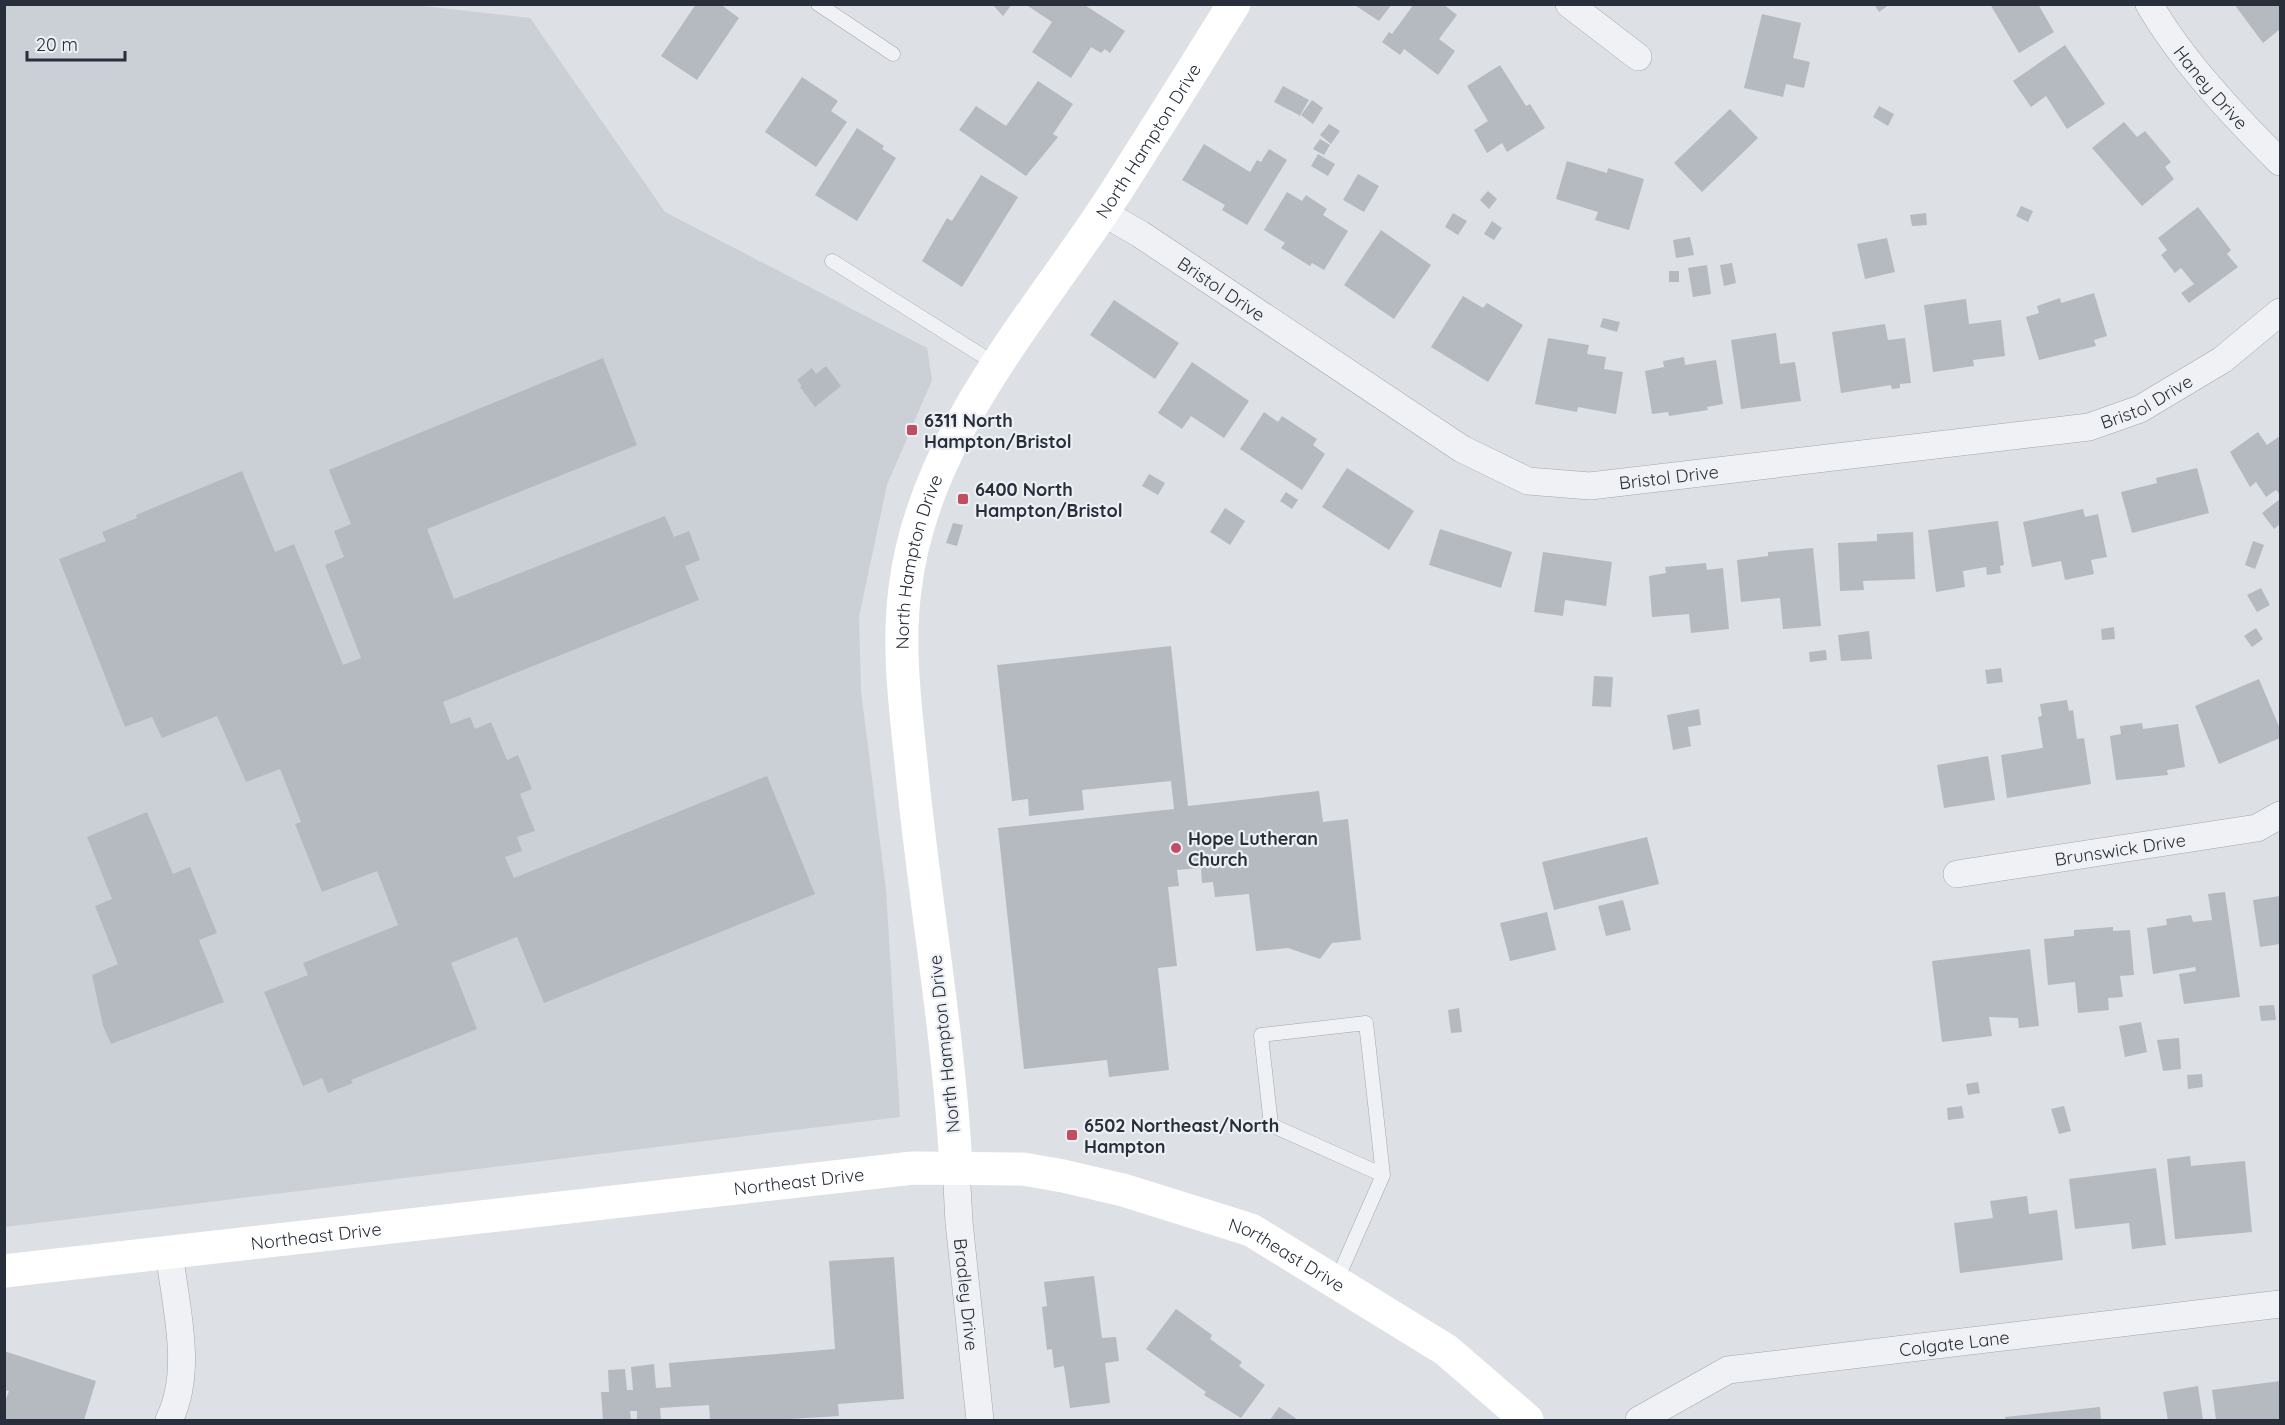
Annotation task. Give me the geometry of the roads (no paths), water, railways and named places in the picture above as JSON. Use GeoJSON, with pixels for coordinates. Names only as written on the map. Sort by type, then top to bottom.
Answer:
{"type":"FeatureCollection","features":[{"type":"Feature","properties":{"kind":"street","name":"North Hampton Drive"},"geometry":{"type":"LineString","coordinates":[[956,1167],[954,1110],[914,799],[901,664],[904,599],[922,512],[937,474],[980,391],[1102,212],[1234,4]]}},
{"type":"Feature","properties":{"kind":"street"},"geometry":{"type":"LineString","coordinates":[[1569,4],[1638,57]]}},
{"type":"Feature","properties":{"kind":"street","name":"Haney Drive"},"geometry":{"type":"LineString","coordinates":[[2149,4],[2165,33],[2254,137],[2280,162]]}},
{"type":"Feature","properties":{"kind":"street","name":"Bristol Drive"},"geometry":{"type":"LineString","coordinates":[[1102,212],[1140,234],[1462,449],[1528,481],[1539,482],[1590,486],[2089,427],[2140,409],[2222,360],[2280,312]]}},
{"type":"Feature","properties":{"kind":"street","name":"Brunswick Drive"},"geometry":{"type":"LineString","coordinates":[[1957,874],[2257,828],[2280,815]]}},
{"type":"Feature","properties":{"kind":"street","name":"Bradley Drive"},"geometry":{"type":"LineString","coordinates":[[956,1167],[959,1230],[980,1420]]}},
{"type":"Feature","properties":{"kind":"street","name":"Northeast Drive"},"geometry":{"type":"LineString","coordinates":[[4,1271],[912,1168],[1023,1169],[1123,1190],[1251,1230],[1446,1350],[1527,1420]]}},
{"type":"Feature","properties":{"kind":"street"},"geometry":{"type":"LineString","coordinates":[[169,1251],[182,1367],[175,1408],[169,1420]]}},
{"type":"Feature","properties":{"kind":"street","name":"Colgate Lane"},"geometry":{"type":"LineString","coordinates":[[1639,1420],[1728,1370],[2280,1304]]}},
{"type":"Feature","properties":{"kind":"lane"},"geometry":{"type":"LineString","coordinates":[[818,4],[893,54]]}},
{"type":"Feature","properties":{"kind":"lane"},"geometry":{"type":"LineString","coordinates":[[832,261],[998,365]]}},
{"type":"Feature","properties":{"kind":"lane"},"geometry":{"type":"LineString","coordinates":[[1336,1282],[1383,1175],[1366,1023],[1261,1035],[1271,1125],[1383,1175]]}},
{"type":"Feature","properties":{"kind":"place","name":"6311 North Hampton/Bristol"},"geometry":{"type":"Point","coordinates":[912,430]}},
{"type":"Feature","properties":{"kind":"place","name":"6400 North Hampton/Bristol"},"geometry":{"type":"Point","coordinates":[963,499]}},
{"type":"Feature","properties":{"kind":"place","name":"Hope Lutheran Church"},"geometry":{"type":"Point","coordinates":[1176,848]}},
{"type":"Feature","properties":{"kind":"place","name":"6502 Northeast/North Hampton"},"geometry":{"type":"Point","coordinates":[1072,1135]}}]}
